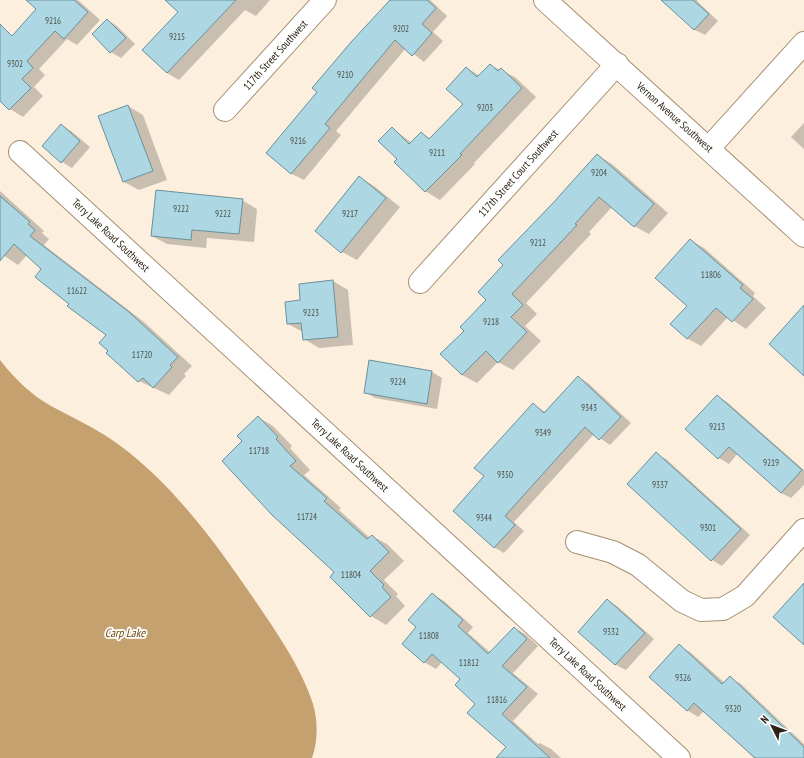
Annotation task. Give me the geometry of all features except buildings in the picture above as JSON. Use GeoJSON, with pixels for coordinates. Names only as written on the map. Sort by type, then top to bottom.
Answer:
{"type":"FeatureCollection","features":[{"type":"Feature","properties":{"kind":"street","name":"117th Street Southwest"},"geometry":{"type":"LineString","coordinates":[[225,110],[325,0]]}},
{"type":"Feature","properties":{"kind":"street","name":"Vernon Avenue Southwest"},"geometry":{"type":"LineString","coordinates":[[546,0],[804,236]]}},
{"type":"Feature","properties":{"kind":"street"},"geometry":{"type":"LineString","coordinates":[[709,148],[804,43]]}},
{"type":"Feature","properties":{"kind":"street","name":"117th Street Court Southwest"},"geometry":{"type":"LineString","coordinates":[[420,282],[617,64]]}},
{"type":"Feature","properties":{"kind":"street","name":"Terry Lake Road Southwest"},"geometry":{"type":"LineString","coordinates":[[20,152],[679,758]]}},
{"type":"Feature","properties":{"kind":"street"},"geometry":{"type":"LineString","coordinates":[[577,542],[613,552],[638,565],[682,601],[701,610],[723,609],[745,596],[804,530]]}},
{"type":"Feature","properties":{"kind":"water","name":"Carp Lake"},"geometry":{"type":"Polygon","coordinates":[[[0,360],[17,380],[37,397],[105,435],[142,463],[178,499],[211,539],[272,626],[288,651],[308,690],[316,717],[317,731],[312,758],[0,758],[0,360]]]}}]}
